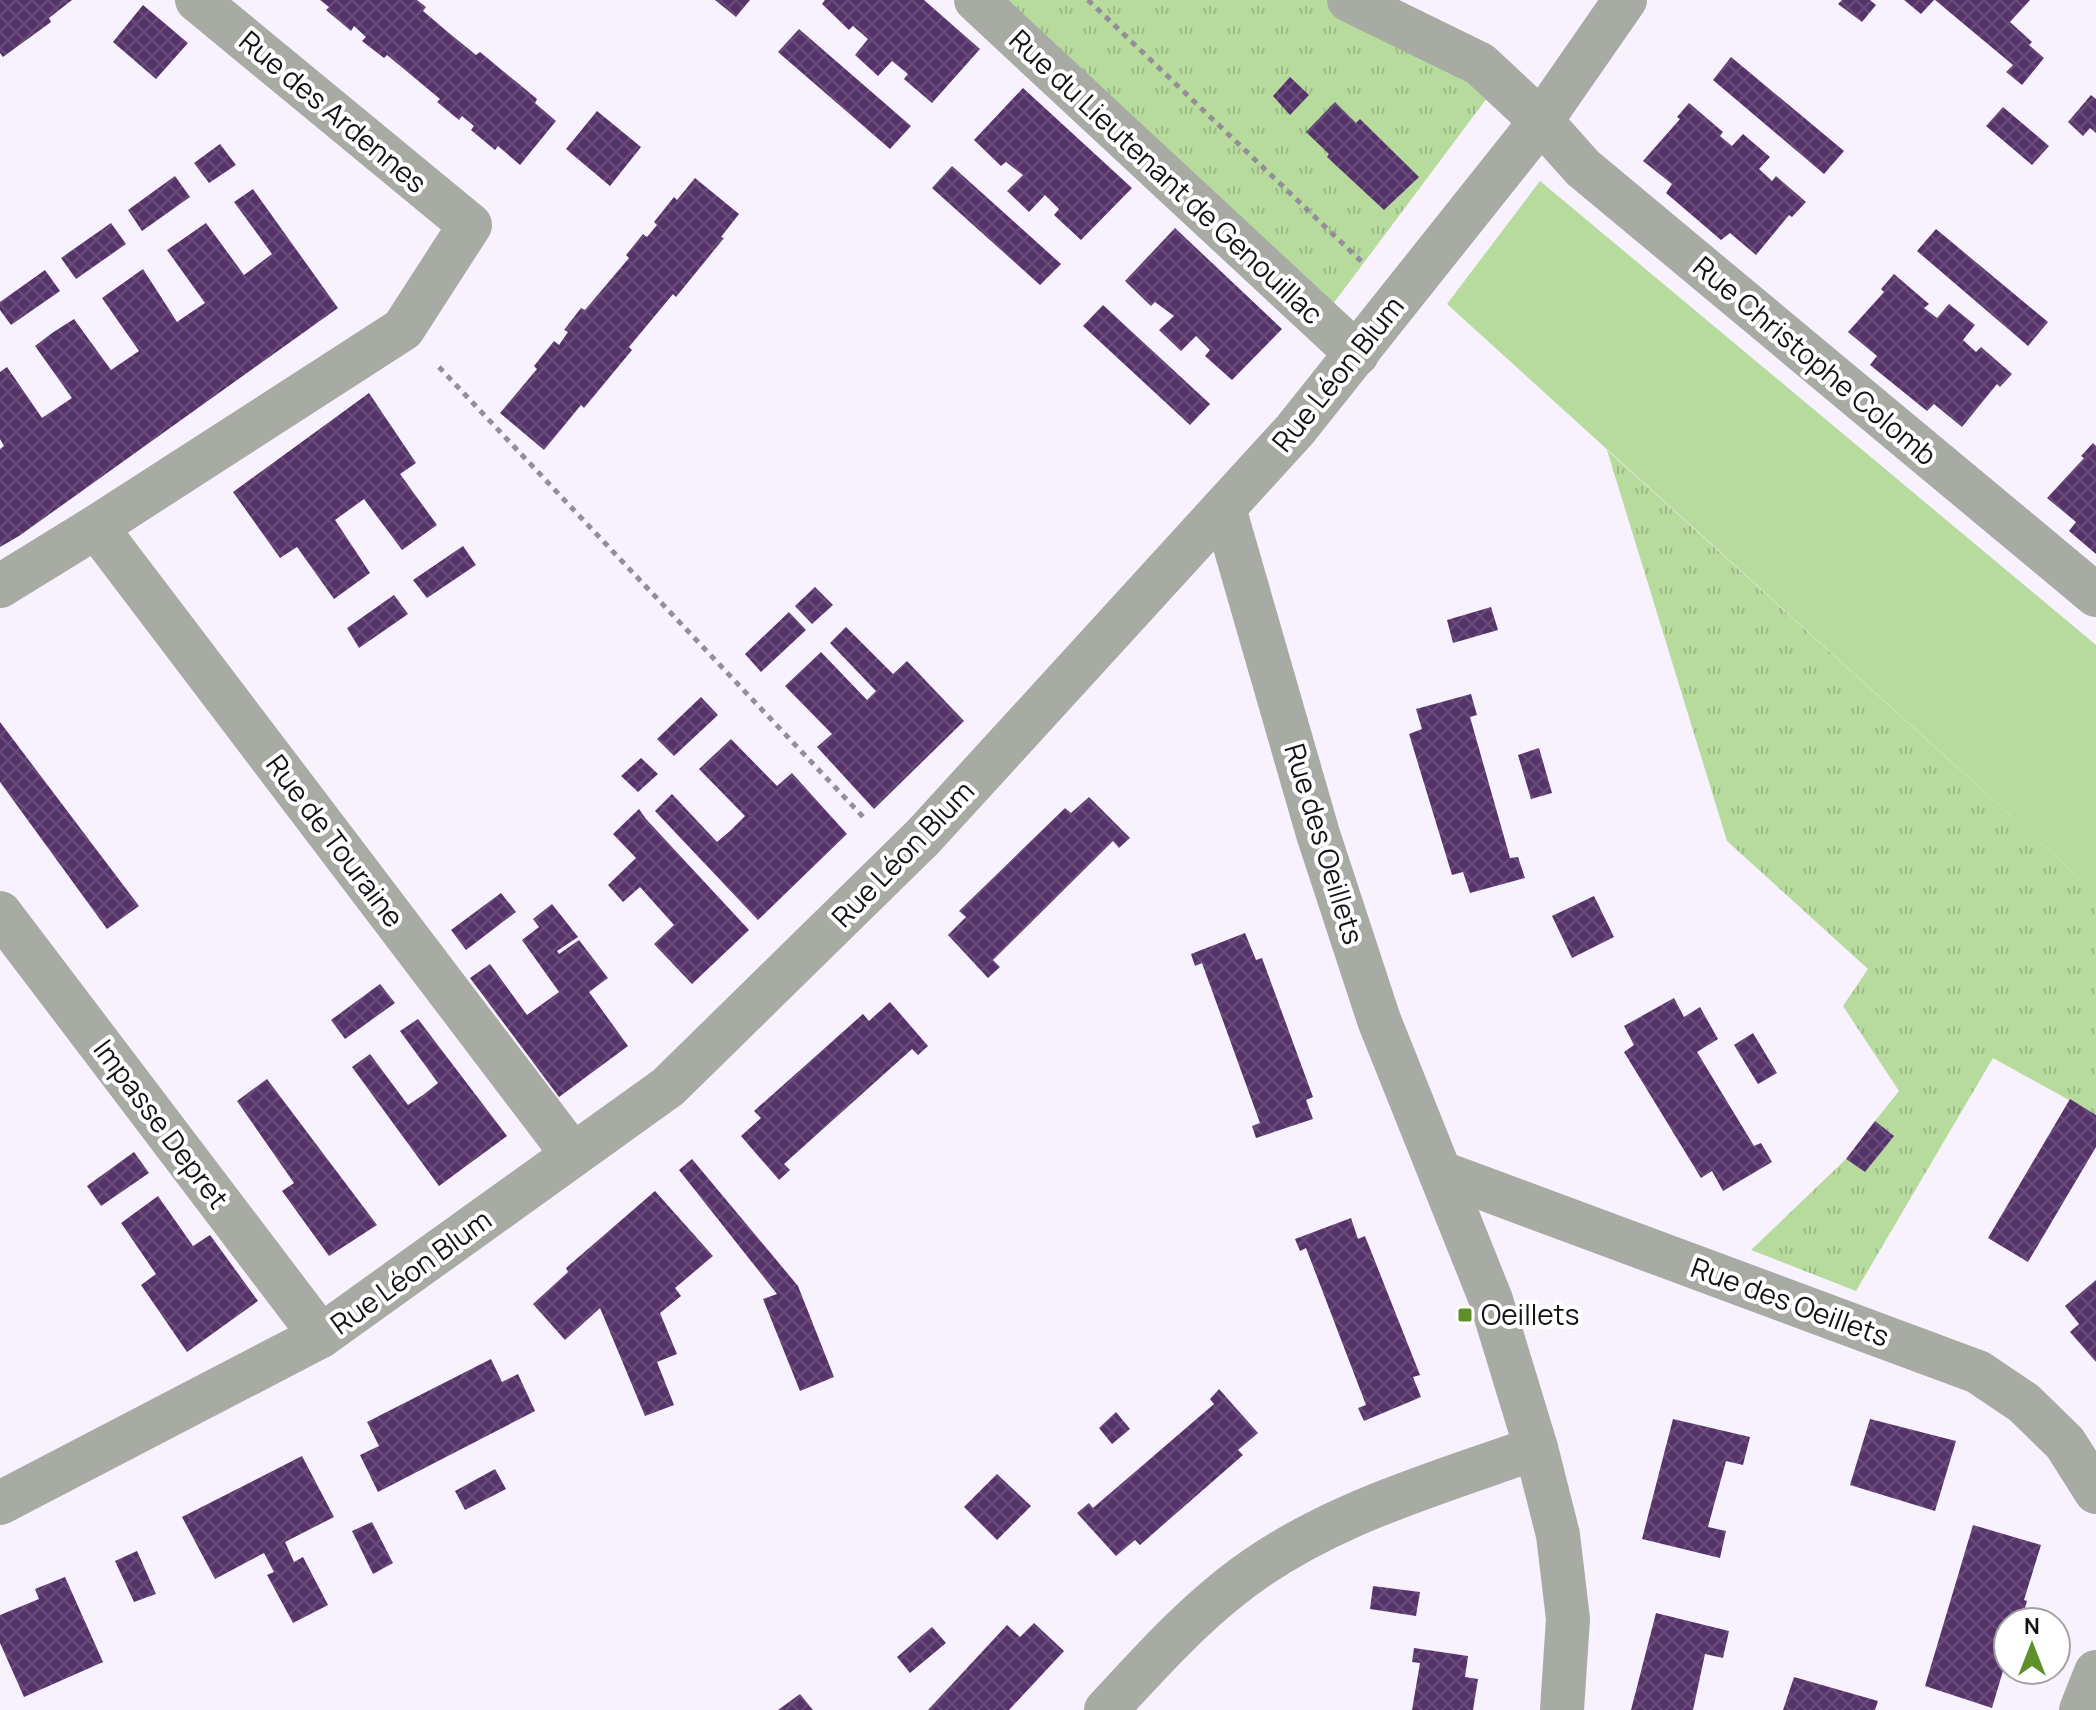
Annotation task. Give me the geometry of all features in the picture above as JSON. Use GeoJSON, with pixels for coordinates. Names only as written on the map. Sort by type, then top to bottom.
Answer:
{"type":"FeatureCollection","features":[{"type":"Feature","properties":{"kind":"street","name":"Rue des Ardennes"},"geometry":{"type":"LineString","coordinates":[[197,0],[470,225],[403,329]]}},
{"type":"Feature","properties":{"kind":"street","name":"Rue du Lieutenant de Genouillac"},"geometry":{"type":"LineString","coordinates":[[976,0],[1357,354]]}},
{"type":"Feature","properties":{"kind":"street"},"geometry":{"type":"LineString","coordinates":[[1349,0],[1480,64],[1541,121]]}},
{"type":"Feature","properties":{"kind":"street","name":"Rue Léon Blum"},"geometry":{"type":"LineString","coordinates":[[0,1503],[321,1336],[668,1087],[902,858],[1295,430],[1541,121],[1625,0]]}},
{"type":"Feature","properties":{"kind":"street","name":"Rue Christophe Colomb"},"geometry":{"type":"LineString","coordinates":[[1541,121],[1583,168],[2096,595]]}},
{"type":"Feature","properties":{"kind":"street"},"geometry":{"type":"LineString","coordinates":[[0,586],[403,329]]}},
{"type":"Feature","properties":{"kind":"street","name":"Rue des Oeillets"},"geometry":{"type":"LineString","coordinates":[[1224,508],[1318,834],[1379,1020],[1491,1300],[1536,1448],[1558,1535],[1568,1619],[1562,1710]]}},
{"type":"Feature","properties":{"kind":"street","name":"Rue de Touraine"},"geometry":{"type":"LineString","coordinates":[[96,527],[573,1155]]}},
{"type":"Feature","properties":{"kind":"street","name":"Impasse Depret"},"geometry":{"type":"LineString","coordinates":[[0,913],[321,1336]]}},
{"type":"Feature","properties":{"kind":"street","name":"Rue des Oeillets"},"geometry":{"type":"LineString","coordinates":[[1442,1173],[1978,1372],[2024,1403],[2065,1443],[2096,1492]]}},
{"type":"Feature","properties":{"kind":"street"},"geometry":{"type":"LineString","coordinates":[[1106,1710],[1178,1632],[1235,1584],[1298,1543],[1360,1511],[1536,1448]]}},
{"type":"Feature","properties":{"kind":"street"},"geometry":{"type":"LineString","coordinates":[[2081,1710],[2096,1672]]}},
{"type":"Feature","properties":{"kind":"path"},"geometry":{"type":"LineString","coordinates":[[1088,0],[1355,257],[1403,296]]}},
{"type":"Feature","properties":{"kind":"path"},"geometry":{"type":"LineString","coordinates":[[403,329],[902,858]]}},
{"type":"Feature","properties":{"kind":"green space"},"geometry":{"type":"Polygon","coordinates":[[[976,0],[1351,0],[1499,82],[1321,320],[976,0]]]}},
{"type":"Feature","properties":{"kind":"green space"},"geometry":{"type":"Polygon","coordinates":[[[1540,181],[2096,645],[2096,893],[1447,304],[1540,181]]]}},
{"type":"Feature","properties":{"kind":"green space"},"geometry":{"type":"Polygon","coordinates":[[[1607,450],[2096,893],[2096,1115],[1993,1058],[1856,1291],[1751,1250],[1846,1159],[1865,1172],[1893,1136],[1875,1121],[1899,1091],[1843,1006],[1868,969],[1727,841],[1607,450]]]}},
{"type":"Feature","properties":{"kind":"building"},"geometry":{"type":"Polygon","coordinates":[[[0,0],[72,0],[49,18],[51,22],[3,57],[0,53],[0,0]]]}},
{"type":"Feature","properties":{"kind":"building"},"geometry":{"type":"Polygon","coordinates":[[[320,0],[417,0],[426,7],[423,11],[476,55],[480,52],[537,99],[535,103],[556,121],[520,165],[498,146],[495,150],[471,130],[474,126],[462,116],[459,120],[437,102],[440,99],[387,55],[384,58],[362,41],[366,37],[354,26],[351,31],[326,10],[329,7],[320,0]]]}},
{"type":"Feature","properties":{"kind":"building"},"geometry":{"type":"Polygon","coordinates":[[[715,0],[750,0],[736,17],[715,0]]]}},
{"type":"Feature","properties":{"kind":"building"},"geometry":{"type":"Polygon","coordinates":[[[825,0],[924,0],[980,49],[932,103],[904,79],[908,74],[892,61],[878,76],[855,55],[868,39],[853,26],[849,30],[822,4],[825,0]]]}},
{"type":"Feature","properties":{"kind":"building"},"geometry":{"type":"Polygon","coordinates":[[[1842,0],[1870,0],[1876,5],[1862,22],[1838,4],[1842,0]]]}},
{"type":"Feature","properties":{"kind":"building"},"geometry":{"type":"Polygon","coordinates":[[[1904,0],[1934,0],[1921,14],[1904,0]]]}},
{"type":"Feature","properties":{"kind":"building"},"geometry":{"type":"Polygon","coordinates":[[[1935,0],[2030,0],[2010,22],[2044,58],[2022,85],[2006,72],[2013,65],[1935,0]]]}},
{"type":"Feature","properties":{"kind":"building"},"geometry":{"type":"Polygon","coordinates":[[[143,5],[188,43],[156,79],[113,42],[143,5]]]}},
{"type":"Feature","properties":{"kind":"building"},"geometry":{"type":"Polygon","coordinates":[[[799,29],[911,126],[890,149],[778,52],[799,29]]]}},
{"type":"Feature","properties":{"kind":"building"},"geometry":{"type":"Polygon","coordinates":[[[1731,57],[1844,151],[1824,174],[1713,80],[1731,57]]]}},
{"type":"Feature","properties":{"kind":"building"},"geometry":{"type":"Polygon","coordinates":[[[1290,77],[1309,95],[1290,115],[1273,96],[1290,77]]]}},
{"type":"Feature","properties":{"kind":"building"},"geometry":{"type":"Polygon","coordinates":[[[1023,88],[1132,188],[1081,240],[1054,215],[1059,209],[1045,195],[1029,212],[1007,191],[1023,175],[1006,162],[1001,166],[974,140],[1023,88]]]}},
{"type":"Feature","properties":{"kind":"building"},"geometry":{"type":"Polygon","coordinates":[[[2091,95],[2096,99],[2096,133],[2090,128],[2083,136],[2068,122],[2091,95]]]}},
{"type":"Feature","properties":{"kind":"building"},"geometry":{"type":"Polygon","coordinates":[[[1335,102],[1356,123],[1360,119],[1419,177],[1384,210],[1327,157],[1329,154],[1306,132],[1335,102]]]}},
{"type":"Feature","properties":{"kind":"building"},"geometry":{"type":"Polygon","coordinates":[[[1689,103],[1723,132],[1720,136],[1732,146],[1743,134],[1770,157],[1759,169],[1772,181],[1776,176],[1806,202],[1792,217],[1789,215],[1756,255],[1730,233],[1721,240],[1666,193],[1672,184],[1643,161],[1680,119],[1677,117],[1689,103]]]}},
{"type":"Feature","properties":{"kind":"building"},"geometry":{"type":"Polygon","coordinates":[[[2003,107],[2049,146],[2032,165],[1986,126],[2003,107]]]}},
{"type":"Feature","properties":{"kind":"building"},"geometry":{"type":"Polygon","coordinates":[[[597,111],[641,147],[610,186],[566,149],[597,111]]]}},
{"type":"Feature","properties":{"kind":"building"},"geometry":{"type":"Polygon","coordinates":[[[220,144],[236,165],[209,183],[194,163],[220,144]]]}},
{"type":"Feature","properties":{"kind":"building"},"geometry":{"type":"Polygon","coordinates":[[[952,166],[1061,264],[1040,285],[932,188],[952,166]]]}},
{"type":"Feature","properties":{"kind":"building"},"geometry":{"type":"Polygon","coordinates":[[[175,176],[190,197],[142,231],[128,210],[175,176]]]}},
{"type":"Feature","properties":{"kind":"building"},"geometry":{"type":"Polygon","coordinates":[[[695,178],[739,214],[721,237],[724,238],[676,297],[673,294],[629,347],[632,350],[544,450],[500,413],[537,369],[534,366],[554,341],[559,345],[568,332],[564,330],[581,308],[585,310],[629,258],[626,255],[643,234],[647,237],[657,225],[654,222],[674,197],[677,200],[695,178]]]}},
{"type":"Feature","properties":{"kind":"building"},"geometry":{"type":"Polygon","coordinates":[[[253,189],[338,308],[0,547],[0,449],[4,446],[0,439],[0,372],[7,367],[42,418],[72,398],[35,346],[52,333],[74,319],[111,370],[139,351],[102,298],[143,269],[177,322],[205,303],[167,250],[206,223],[244,275],[272,254],[234,202],[253,189]]]}},
{"type":"Feature","properties":{"kind":"building"},"geometry":{"type":"Polygon","coordinates":[[[111,223],[126,244],[76,279],[61,258],[111,223]]]}},
{"type":"Feature","properties":{"kind":"building"},"geometry":{"type":"Polygon","coordinates":[[[1175,228],[1282,329],[1232,380],[1205,356],[1210,350],[1196,336],[1181,351],[1159,330],[1174,316],[1155,302],[1151,306],[1125,281],[1175,228]]]}},
{"type":"Feature","properties":{"kind":"building"},"geometry":{"type":"Polygon","coordinates":[[[1936,229],[2048,322],[2028,346],[1917,251],[1936,229]]]}},
{"type":"Feature","properties":{"kind":"building"},"geometry":{"type":"Polygon","coordinates":[[[45,270],[60,291],[11,325],[0,310],[0,302],[45,270]]]}},
{"type":"Feature","properties":{"kind":"building"},"geometry":{"type":"Polygon","coordinates":[[[1894,274],[1929,304],[1924,308],[1937,318],[1949,304],[1975,325],[1963,340],[1976,352],[1981,347],[2012,374],[2000,387],[1997,384],[1962,427],[1934,404],[1927,411],[1870,365],[1877,356],[1848,332],[1884,292],[1881,289],[1894,274]]]}},
{"type":"Feature","properties":{"kind":"building"},"geometry":{"type":"Polygon","coordinates":[[[1103,305],[1210,404],[1190,425],[1083,326],[1103,305]]]}},
{"type":"Feature","properties":{"kind":"building"},"geometry":{"type":"Polygon","coordinates":[[[369,393],[416,463],[400,474],[437,525],[402,550],[364,499],[335,520],[370,573],[334,599],[297,547],[280,558],[233,492],[369,393]]]}},
{"type":"Feature","properties":{"kind":"building"},"geometry":{"type":"Polygon","coordinates":[[[2093,443],[2096,446],[2096,554],[2069,531],[2076,522],[2047,498],[2084,458],[2081,456],[2093,443]]]}},
{"type":"Feature","properties":{"kind":"building"},"geometry":{"type":"Polygon","coordinates":[[[463,546],[476,565],[427,598],[413,580],[463,546]]]}},
{"type":"Feature","properties":{"kind":"building"},"geometry":{"type":"Polygon","coordinates":[[[815,587],[833,605],[812,624],[795,606],[815,587]]]}},
{"type":"Feature","properties":{"kind":"building"},"geometry":{"type":"Polygon","coordinates":[[[394,595],[408,614],[359,648],[347,628],[394,595]]]}},
{"type":"Feature","properties":{"kind":"building"},"geometry":{"type":"Polygon","coordinates":[[[1491,607],[1498,630],[1453,643],[1447,620],[1491,607]]]}},
{"type":"Feature","properties":{"kind":"building"},"geometry":{"type":"Polygon","coordinates":[[[789,612],[806,630],[761,672],[745,654],[789,612]]]}},
{"type":"Feature","properties":{"kind":"building"},"geometry":{"type":"Polygon","coordinates":[[[846,627],[893,674],[907,661],[964,721],[874,809],[817,747],[832,734],[785,686],[821,652],[867,700],[876,691],[830,643],[846,627]]]}},
{"type":"Feature","properties":{"kind":"building"},"geometry":{"type":"Polygon","coordinates":[[[1471,694],[1477,715],[1470,717],[1510,858],[1518,857],[1525,878],[1470,893],[1463,872],[1452,875],[1409,734],[1422,729],[1416,709],[1471,694]]]}},
{"type":"Feature","properties":{"kind":"building"},"geometry":{"type":"Polygon","coordinates":[[[701,697],[718,715],[674,756],[657,739],[701,697]]]}},
{"type":"Feature","properties":{"kind":"building"},"geometry":{"type":"Polygon","coordinates":[[[0,722],[139,906],[107,929],[0,782],[0,722]]]}},
{"type":"Feature","properties":{"kind":"building"},"geometry":{"type":"Polygon","coordinates":[[[731,739],[777,786],[792,773],[847,834],[758,920],[655,811],[672,794],[717,842],[730,831],[745,816],[699,769],[731,739]]]}},
{"type":"Feature","properties":{"kind":"building"},"geometry":{"type":"Polygon","coordinates":[[[1539,748],[1552,793],[1531,799],[1518,755],[1539,748]]]}},
{"type":"Feature","properties":{"kind":"building"},"geometry":{"type":"Polygon","coordinates":[[[641,758],[658,774],[638,792],[621,776],[641,758]]]}},
{"type":"Feature","properties":{"kind":"building"},"geometry":{"type":"Polygon","coordinates":[[[1089,797],[1130,838],[1119,848],[1113,841],[993,960],[1000,967],[988,978],[948,935],[966,917],[959,911],[1065,808],[1071,813],[1089,797]]]}},
{"type":"Feature","properties":{"kind":"building"},"geometry":{"type":"Polygon","coordinates":[[[639,809],[749,930],[692,984],[654,944],[674,925],[640,887],[623,902],[608,885],[636,858],[613,834],[639,809]]]}},
{"type":"Feature","properties":{"kind":"building"},"geometry":{"type":"Polygon","coordinates":[[[501,893],[516,912],[466,950],[451,930],[501,893]]]}},
{"type":"Feature","properties":{"kind":"building"},"geometry":{"type":"Polygon","coordinates":[[[1594,896],[1614,937],[1572,958],[1552,916],[1594,896]]]}},
{"type":"Feature","properties":{"kind":"building"},"geometry":{"type":"Polygon","coordinates":[[[552,904],[578,937],[557,951],[559,954],[579,940],[608,978],[589,992],[628,1046],[559,1097],[470,978],[490,964],[527,1015],[559,992],[522,940],[539,927],[533,919],[552,904]]]}},
{"type":"Feature","properties":{"kind":"building"},"geometry":{"type":"Polygon","coordinates":[[[1245,933],[1256,960],[1262,958],[1313,1097],[1306,1100],[1313,1119],[1256,1138],[1252,1126],[1260,1123],[1202,963],[1195,966],[1191,954],[1245,933]]]}},
{"type":"Feature","properties":{"kind":"building"},"geometry":{"type":"Polygon","coordinates":[[[380,984],[395,1003],[345,1039],[331,1020],[380,984]]]}},
{"type":"Feature","properties":{"kind":"building"},"geometry":{"type":"Polygon","coordinates":[[[1674,998],[1684,1017],[1700,1007],[1718,1039],[1697,1052],[1754,1146],[1761,1143],[1772,1162],[1723,1191],[1712,1171],[1701,1178],[1624,1052],[1634,1045],[1624,1026],[1674,998]]]}},
{"type":"Feature","properties":{"kind":"building"},"geometry":{"type":"Polygon","coordinates":[[[890,1002],[928,1046],[918,1055],[912,1049],[784,1164],[790,1170],[779,1180],[741,1136],[761,1118],[754,1111],[863,1014],[869,1021],[890,1002]]]}},
{"type":"Feature","properties":{"kind":"building"},"geometry":{"type":"Polygon","coordinates":[[[418,1019],[507,1136],[439,1186],[352,1067],[370,1054],[408,1105],[423,1095],[438,1083],[400,1031],[418,1019]]]}},
{"type":"Feature","properties":{"kind":"building"},"geometry":{"type":"Polygon","coordinates":[[[1753,1033],[1777,1073],[1758,1084],[1734,1045],[1753,1033]]]}},
{"type":"Feature","properties":{"kind":"building"},"geometry":{"type":"Polygon","coordinates":[[[267,1079],[377,1225],[329,1256],[282,1191],[294,1183],[237,1101],[267,1079]]]}},
{"type":"Feature","properties":{"kind":"building"},"geometry":{"type":"Polygon","coordinates":[[[2070,1099],[2096,1115],[2096,1147],[2028,1262],[1988,1238],[2070,1099]]]}},
{"type":"Feature","properties":{"kind":"building"},"geometry":{"type":"Polygon","coordinates":[[[1875,1121],[1894,1136],[1865,1172],[1846,1159],[1875,1121]]]}},
{"type":"Feature","properties":{"kind":"building"},"geometry":{"type":"Polygon","coordinates":[[[134,1152],[149,1173],[101,1206],[87,1186],[134,1152]]]}},
{"type":"Feature","properties":{"kind":"building"},"geometry":{"type":"Polygon","coordinates":[[[692,1159],[798,1286],[834,1377],[800,1391],[763,1299],[777,1294],[679,1170],[692,1159]]]}},
{"type":"Feature","properties":{"kind":"building"},"geometry":{"type":"Polygon","coordinates":[[[655,1191],[713,1256],[675,1288],[681,1296],[660,1313],[677,1354],[657,1362],[674,1405],[645,1416],[600,1308],[565,1340],[533,1304],[568,1272],[566,1268],[655,1191]]]}},
{"type":"Feature","properties":{"kind":"building"},"geometry":{"type":"Polygon","coordinates":[[[158,1196],[193,1246],[210,1235],[258,1301],[187,1352],[141,1285],[156,1274],[121,1223],[158,1196]]]}},
{"type":"Feature","properties":{"kind":"building"},"geometry":{"type":"Polygon","coordinates":[[[1351,1218],[1358,1239],[1365,1236],[1420,1375],[1413,1377],[1421,1397],[1364,1421],[1358,1408],[1366,1405],[1306,1248],[1300,1251],[1295,1239],[1351,1218]]]}},
{"type":"Feature","properties":{"kind":"building"},"geometry":{"type":"Polygon","coordinates":[[[2096,1280],[2096,1362],[2070,1332],[2079,1324],[2065,1306],[2096,1280]]]}},
{"type":"Feature","properties":{"kind":"building"},"geometry":{"type":"Polygon","coordinates":[[[491,1359],[502,1382],[518,1374],[535,1411],[378,1492],[360,1455],[379,1446],[367,1422],[491,1359]]]}},
{"type":"Feature","properties":{"kind":"building"},"geometry":{"type":"Polygon","coordinates":[[[1219,1389],[1258,1433],[1238,1450],[1243,1455],[1140,1545],[1135,1540],[1116,1556],[1077,1513],[1089,1503],[1093,1508],[1214,1404],[1210,1399],[1219,1389]]]}},
{"type":"Feature","properties":{"kind":"building"},"geometry":{"type":"Polygon","coordinates":[[[1116,1412],[1130,1429],[1112,1444],[1099,1428],[1116,1412]]]}},
{"type":"Feature","properties":{"kind":"building"},"geometry":{"type":"Polygon","coordinates":[[[1673,1419],[1750,1437],[1743,1465],[1726,1461],[1708,1527],[1726,1531],[1720,1558],[1642,1539],[1673,1419]]]}},
{"type":"Feature","properties":{"kind":"building"},"geometry":{"type":"Polygon","coordinates":[[[1870,1419],[1956,1441],[1935,1511],[1850,1485],[1870,1419]]]}},
{"type":"Feature","properties":{"kind":"building"},"geometry":{"type":"Polygon","coordinates":[[[302,1456],[334,1517],[285,1542],[294,1562],[303,1557],[328,1605],[293,1623],[267,1575],[274,1572],[264,1553],[215,1579],[182,1517],[302,1456]]]}},
{"type":"Feature","properties":{"kind":"building"},"geometry":{"type":"Polygon","coordinates":[[[495,1469],[506,1489],[465,1510],[455,1491],[495,1469]]]}},
{"type":"Feature","properties":{"kind":"building"},"geometry":{"type":"Polygon","coordinates":[[[997,1474],[1031,1506],[997,1540],[964,1507],[997,1474]]]}},
{"type":"Feature","properties":{"kind":"building"},"geometry":{"type":"Polygon","coordinates":[[[372,1522],[393,1563],[373,1574],[352,1531],[372,1522]]]}},
{"type":"Feature","properties":{"kind":"building"},"geometry":{"type":"Polygon","coordinates":[[[1973,1525],[2041,1545],[2024,1600],[2027,1601],[2026,1606],[1992,1606],[1992,1686],[1999,1686],[1992,1708],[1925,1686],[1973,1525]]]}},
{"type":"Feature","properties":{"kind":"building"},"geometry":{"type":"Polygon","coordinates":[[[137,1551],[156,1594],[134,1602],[115,1561],[137,1551]]]}},
{"type":"Feature","properties":{"kind":"building"},"geometry":{"type":"Polygon","coordinates":[[[65,1577],[103,1662],[24,1697],[0,1643],[0,1615],[39,1599],[35,1589],[65,1577]]]}},
{"type":"Feature","properties":{"kind":"building"},"geometry":{"type":"Polygon","coordinates":[[[1373,1586],[1420,1592],[1416,1616],[1370,1609],[1373,1586]]]}},
{"type":"Feature","properties":{"kind":"building"},"geometry":{"type":"Polygon","coordinates":[[[1656,1613],[1729,1631],[1723,1658],[1705,1654],[1693,1710],[1631,1710],[1656,1613]]]}},
{"type":"Feature","properties":{"kind":"building"},"geometry":{"type":"Polygon","coordinates":[[[1034,1623],[1064,1651],[1009,1710],[928,1710],[1007,1625],[1020,1637],[1034,1623]]]}},
{"type":"Feature","properties":{"kind":"building"},"geometry":{"type":"Polygon","coordinates":[[[932,1627],[946,1643],[910,1673],[897,1657],[932,1627]]]}},
{"type":"Feature","properties":{"kind":"building"},"geometry":{"type":"Polygon","coordinates":[[[1414,1648],[1468,1656],[1465,1677],[1478,1679],[1473,1710],[1412,1710],[1420,1663],[1412,1662],[1414,1648]]]}},
{"type":"Feature","properties":{"kind":"building"},"geometry":{"type":"Polygon","coordinates":[[[1794,1677],[1878,1701],[1875,1710],[1783,1710],[1794,1677]]]}},
{"type":"Feature","properties":{"kind":"building"},"geometry":{"type":"Polygon","coordinates":[[[800,1694],[813,1710],[778,1710],[800,1694]]]}},
{"type":"Feature","properties":{"kind":"place","name":"Oeillets"},"geometry":{"type":"Point","coordinates":[1465,1315]}}]}
